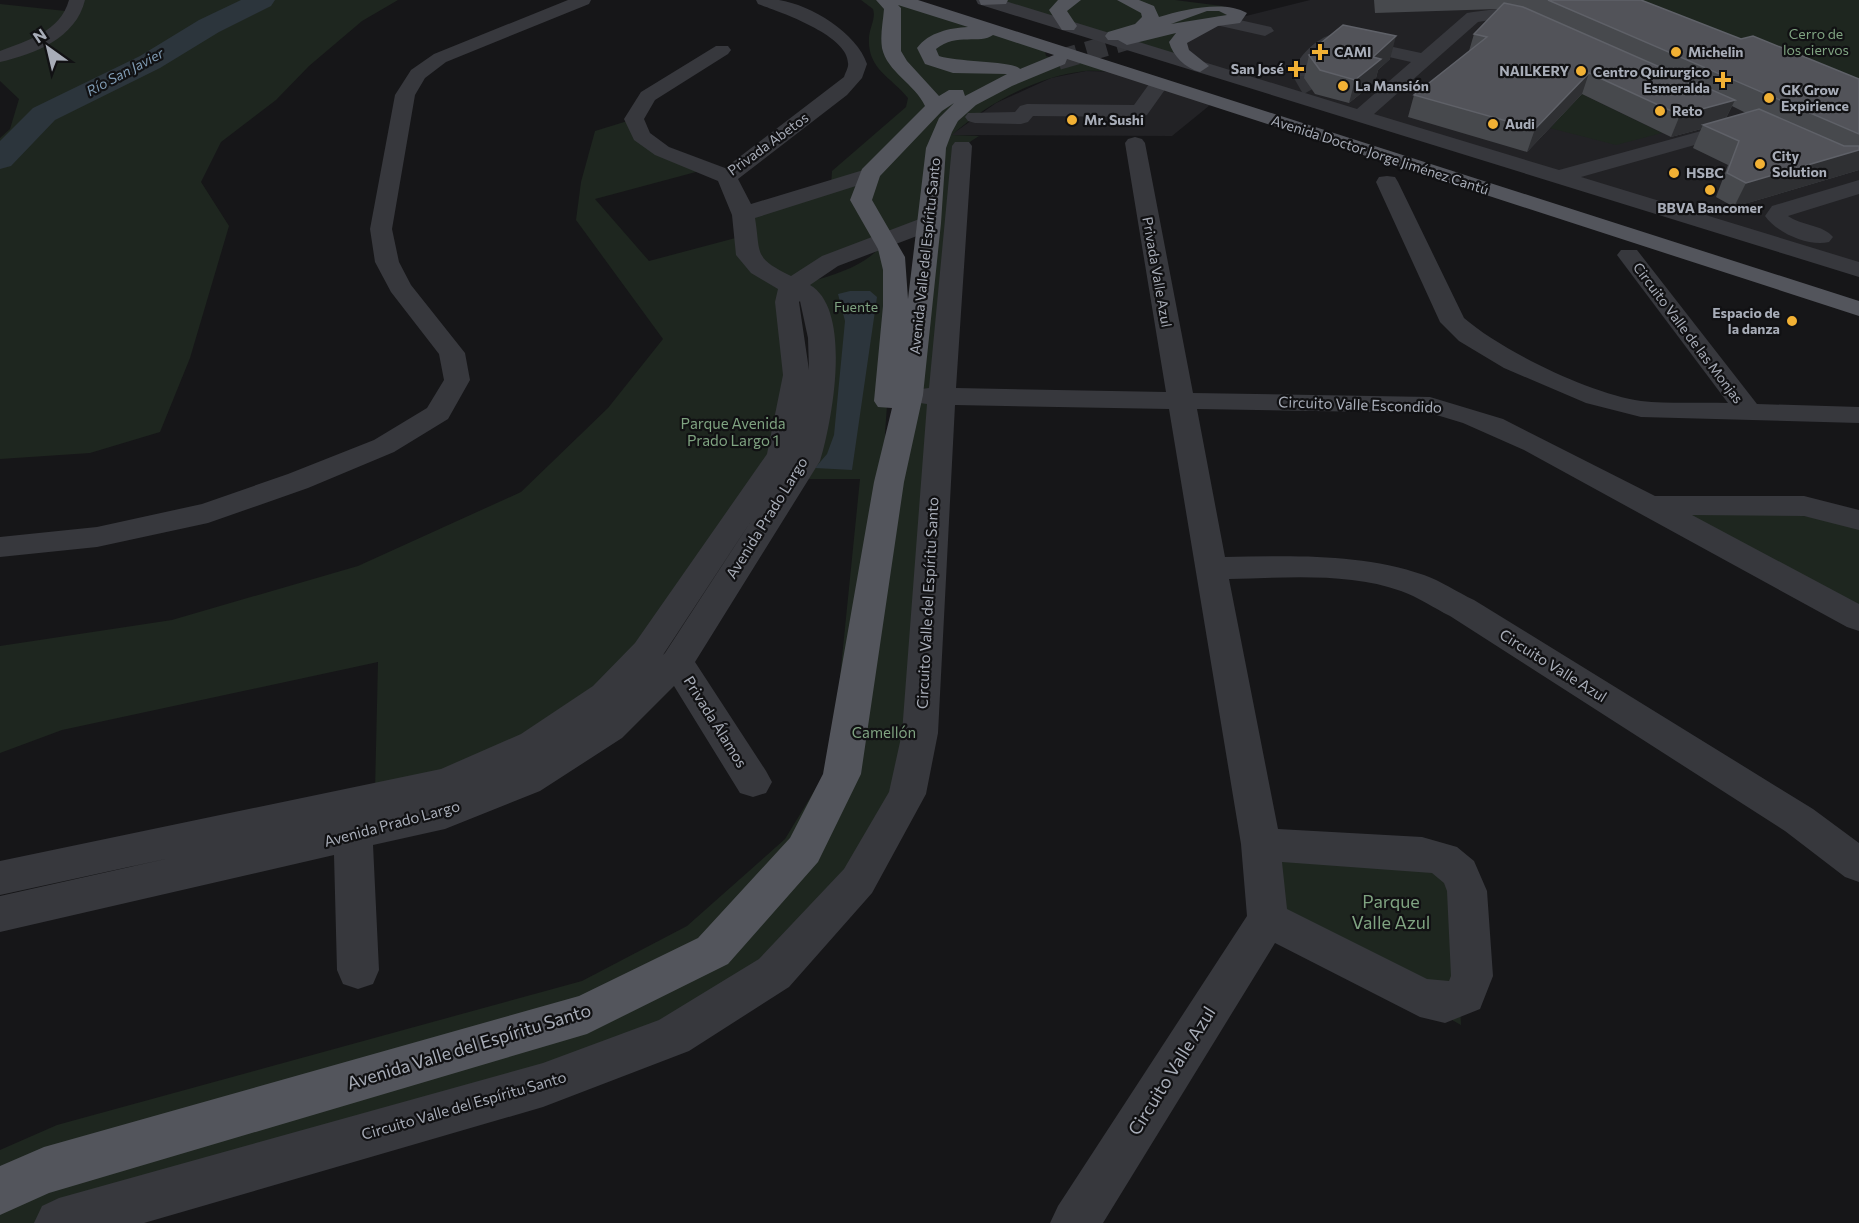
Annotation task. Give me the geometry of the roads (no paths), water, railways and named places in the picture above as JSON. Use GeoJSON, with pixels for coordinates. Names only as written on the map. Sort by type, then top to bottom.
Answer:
{"type":"FeatureCollection","features":[{"type":"Feature","properties":{"kind":"main road"},"geometry":{"type":"LineString","coordinates":[[884,0],[892,8],[891,50],[898,62],[930,93],[935,107]]}},
{"type":"Feature","properties":{"kind":"main road","name":"Avenida Doctor Jorge Jiménez Cantú"},"geometry":{"type":"LineString","coordinates":[[901,0],[1049,54],[1122,72],[1859,309]]}},
{"type":"Feature","properties":{"kind":"main road","name":"Avenida Doctor Jorge Jiménez Cantú"},"geometry":{"type":"LineString","coordinates":[[951,0],[1859,288]]}},
{"type":"Feature","properties":{"kind":"main road"},"geometry":{"type":"LineString","coordinates":[[1068,26],[1058,10],[1066,2],[1073,0]]}},
{"type":"Feature","properties":{"kind":"main road"},"geometry":{"type":"LineString","coordinates":[[1125,0],[1148,10],[1151,18],[1127,42]]}},
{"type":"Feature","properties":{"kind":"main road"},"geometry":{"type":"LineString","coordinates":[[1175,0],[1218,13]]}},
{"type":"Feature","properties":{"kind":"main road"},"geometry":{"type":"LineString","coordinates":[[1141,28],[1204,6],[1218,13]]}},
{"type":"Feature","properties":{"kind":"main road"},"geometry":{"type":"LineString","coordinates":[[1127,42],[1194,24],[1218,13]]}},
{"type":"Feature","properties":{"kind":"main road"},"geometry":{"type":"LineString","coordinates":[[1200,66],[1181,52],[1178,42],[1218,13]]}},
{"type":"Feature","properties":{"kind":"main road"},"geometry":{"type":"LineString","coordinates":[[1011,69],[953,67],[932,60],[926,48],[935,39],[953,34],[975,33],[1049,54]]}},
{"type":"Feature","properties":{"kind":"main road"},"geometry":{"type":"LineString","coordinates":[[1127,42],[1179,72]]}},
{"type":"Feature","properties":{"kind":"main road"},"geometry":{"type":"LineString","coordinates":[[868,178],[935,107],[959,92],[1049,54]]}},
{"type":"Feature","properties":{"kind":"main road","name":"Avenida Valle del Espíritu Santo"},"geometry":{"type":"LineString","coordinates":[[0,1191],[44,1171],[587,1014],[713,951],[804,850],[842,774],[889,482],[923,397],[930,223],[958,137],[949,118],[969,101],[1005,82],[1049,54]]}},
{"type":"Feature","properties":{"kind":"main road"},"geometry":{"type":"LineString","coordinates":[[958,137],[1017,92],[1051,78],[1086,71],[1122,72]]}},
{"type":"Feature","properties":{"kind":"main road","name":"Avenida Valle del Espíritu Santo"},"geometry":{"type":"LineString","coordinates":[[868,178],[861,200],[871,221],[886,240],[894,260],[896,281],[885,433],[889,482]]}},
{"type":"Feature","properties":{"kind":"street"},"geometry":{"type":"LineString","coordinates":[[0,57],[61,30],[76,12],[77,0]]}},
{"type":"Feature","properties":{"kind":"street"},"geometry":{"type":"LineString","coordinates":[[0,547],[97,537],[208,513],[384,446],[438,413],[457,380],[452,353],[400,286],[387,262],[381,229],[405,96],[418,74],[440,58],[583,0]]}},
{"type":"Feature","properties":{"kind":"street","name":"Privada Abetos"},"geometry":{"type":"LineString","coordinates":[[722,50],[648,96],[634,119],[641,136],[663,151],[727,177],[840,91],[854,77],[858,66],[856,52],[841,36],[820,22],[764,0]]}},
{"type":"Feature","properties":{"kind":"street","name":"Avenida Doctor Jorge Jiménez Cantú"},"geometry":{"type":"LineString","coordinates":[[990,0],[1200,66],[1315,98],[1360,116],[1849,267]]}},
{"type":"Feature","properties":{"kind":"street"},"geometry":{"type":"LineString","coordinates":[[1464,4],[1484,14],[1511,17],[1553,36]]}},
{"type":"Feature","properties":{"kind":"street"},"geometry":{"type":"LineString","coordinates":[[1218,13],[1265,31]]}},
{"type":"Feature","properties":{"kind":"street"},"geometry":{"type":"LineString","coordinates":[[1360,116],[1467,21],[1484,14]]}},
{"type":"Feature","properties":{"kind":"street"},"geometry":{"type":"LineString","coordinates":[[1302,72],[1305,62],[1333,39],[1424,60]]}},
{"type":"Feature","properties":{"kind":"street"},"geometry":{"type":"LineString","coordinates":[[958,137],[1021,118],[1027,110],[1140,111],[1159,84]]}},
{"type":"Feature","properties":{"kind":"street"},"geometry":{"type":"LineString","coordinates":[[1560,177],[1753,126],[1718,110]]}},
{"type":"Feature","properties":{"kind":"street","name":"Circuito Valle del Espíritu Santo"},"geometry":{"type":"LineString","coordinates":[[59,1223],[543,1085],[673,1036],[774,973],[858,881],[907,794],[920,733],[933,502],[923,397],[958,137]]}},
{"type":"Feature","properties":{"kind":"street","name":"Privada Valle Azul"},"geometry":{"type":"LineString","coordinates":[[1135,143],[1179,401]]}},
{"type":"Feature","properties":{"kind":"street","name":"Avenida Prado Largo"},"geometry":{"type":"LineString","coordinates":[[0,914],[352,820],[447,783],[534,744],[605,695],[689,614],[805,461],[814,437],[824,350],[814,301],[806,293],[766,272],[748,256],[743,236],[744,217],[727,177]]}},
{"type":"Feature","properties":{"kind":"street"},"geometry":{"type":"LineString","coordinates":[[744,217],[868,178]]}},
{"type":"Feature","properties":{"kind":"street","name":"Circuito Valle de las Monjas"},"geometry":{"type":"LineString","coordinates":[[1387,182],[1453,322],[1464,334],[1564,384],[1613,404],[1641,409],[1859,415]]}},
{"type":"Feature","properties":{"kind":"street"},"geometry":{"type":"LineString","coordinates":[[1849,267],[1859,249],[1791,227],[1776,216],[1780,211],[1859,187]]}},
{"type":"Feature","properties":{"kind":"street"},"geometry":{"type":"LineString","coordinates":[[791,287],[861,263],[877,253],[886,240],[930,223]]}},
{"type":"Feature","properties":{"kind":"street","name":"Circuito Valle de las Monjas"},"geometry":{"type":"LineString","coordinates":[[1629,255],[1748,411]]}},
{"type":"Feature","properties":{"kind":"street","name":"Circuito Valle Escondido"},"geometry":{"type":"LineString","coordinates":[[923,397],[1430,405],[1463,411],[1501,427],[1650,505],[1859,619]]}},
{"type":"Feature","properties":{"kind":"street"},"geometry":{"type":"LineString","coordinates":[[1179,401],[1213,568],[1261,844],[1268,919],[1420,997],[1445,1003],[1465,995],[1472,976],[1467,891],[1460,873],[1443,860],[1422,854],[1261,844]]}},
{"type":"Feature","properties":{"kind":"street"},"geometry":{"type":"LineString","coordinates":[[1650,505],[1804,506],[1859,520]]}},
{"type":"Feature","properties":{"kind":"street","name":"Circuito Valle Azul"},"geometry":{"type":"LineString","coordinates":[[1213,568],[1338,567],[1376,573],[1414,584],[1461,608],[1759,795],[1859,865]]}},
{"type":"Feature","properties":{"kind":"street","name":"Avenida Prado Largo"},"geometry":{"type":"LineString","coordinates":[[0,878],[352,820],[446,813],[527,780],[609,728],[677,662],[689,614]]}},
{"type":"Feature","properties":{"kind":"street","name":"Privada Álamos"},"geometry":{"type":"LineString","coordinates":[[677,662],[753,782]]}},
{"type":"Feature","properties":{"kind":"street"},"geometry":{"type":"LineString","coordinates":[[352,820],[358,970]]}},
{"type":"Feature","properties":{"kind":"street","name":"Circuito Valle Azul"},"geometry":{"type":"LineString","coordinates":[[1075,1223],[1268,919]]}},
{"type":"Feature","properties":{"kind":"waterway","name":"Río San Javier"},"geometry":{"type":"LineString","coordinates":[[0,159],[44,114],[76,96],[150,62],[209,26],[262,0]]}},
{"type":"Feature","properties":{"kind":"tunnel"},"geometry":{"type":"LineString","coordinates":[[1058,60],[1127,40]]}},
{"type":"Feature","properties":{"kind":"tunnel"},"geometry":{"type":"LineString","coordinates":[[1302,72],[1314,93]]}},
{"type":"Feature","properties":{"kind":"place","name":"CAMI"},"geometry":{"type":"Point","coordinates":[1320,52]}},
{"type":"Feature","properties":{"kind":"place","name":"Michelin"},"geometry":{"type":"Point","coordinates":[1676,52]}},
{"type":"Feature","properties":{"kind":"place","name":"San José"},"geometry":{"type":"Point","coordinates":[1296,69]}},
{"type":"Feature","properties":{"kind":"place","name":"NAILKERY"},"geometry":{"type":"Point","coordinates":[1581,71]}},
{"type":"Feature","properties":{"kind":"place","name":"Centro Quirurgico Esmeralda"},"geometry":{"type":"Point","coordinates":[1723,80]}},
{"type":"Feature","properties":{"kind":"place","name":"La Mansión"},"geometry":{"type":"Point","coordinates":[1343,86]}},
{"type":"Feature","properties":{"kind":"place","name":"GK Grow Expirience"},"geometry":{"type":"Point","coordinates":[1769,98]}},
{"type":"Feature","properties":{"kind":"place","name":"Reto"},"geometry":{"type":"Point","coordinates":[1660,111]}},
{"type":"Feature","properties":{"kind":"place","name":"Mr. Sushi"},"geometry":{"type":"Point","coordinates":[1072,120]}},
{"type":"Feature","properties":{"kind":"place","name":"Audi"},"geometry":{"type":"Point","coordinates":[1493,124]}},
{"type":"Feature","properties":{"kind":"place","name":"City Solution"},"geometry":{"type":"Point","coordinates":[1760,164]}},
{"type":"Feature","properties":{"kind":"place","name":"HSBC"},"geometry":{"type":"Point","coordinates":[1674,173]}},
{"type":"Feature","properties":{"kind":"place","name":"BBVA Bancomer"},"geometry":{"type":"Point","coordinates":[1710,190]}},
{"type":"Feature","properties":{"kind":"place","name":"Espacio de la danza"},"geometry":{"type":"Point","coordinates":[1792,321]}},
{"type":"Feature","properties":{"kind":"park label","name":"Cerro de los ciervos"},"geometry":{"type":"Point","coordinates":[1816,42]}},
{"type":"Feature","properties":{"kind":"park label","name":"Fuente"},"geometry":{"type":"Point","coordinates":[856,307]}},
{"type":"Feature","properties":{"kind":"park label","name":"Parque Avenida Prado Largo 1"},"geometry":{"type":"Point","coordinates":[733,432]}},
{"type":"Feature","properties":{"kind":"park label","name":"Camellón"},"geometry":{"type":"Point","coordinates":[884,733]}},
{"type":"Feature","properties":{"kind":"park label","name":"Parque Valle Azul"},"geometry":{"type":"Point","coordinates":[1391,912]}}]}
